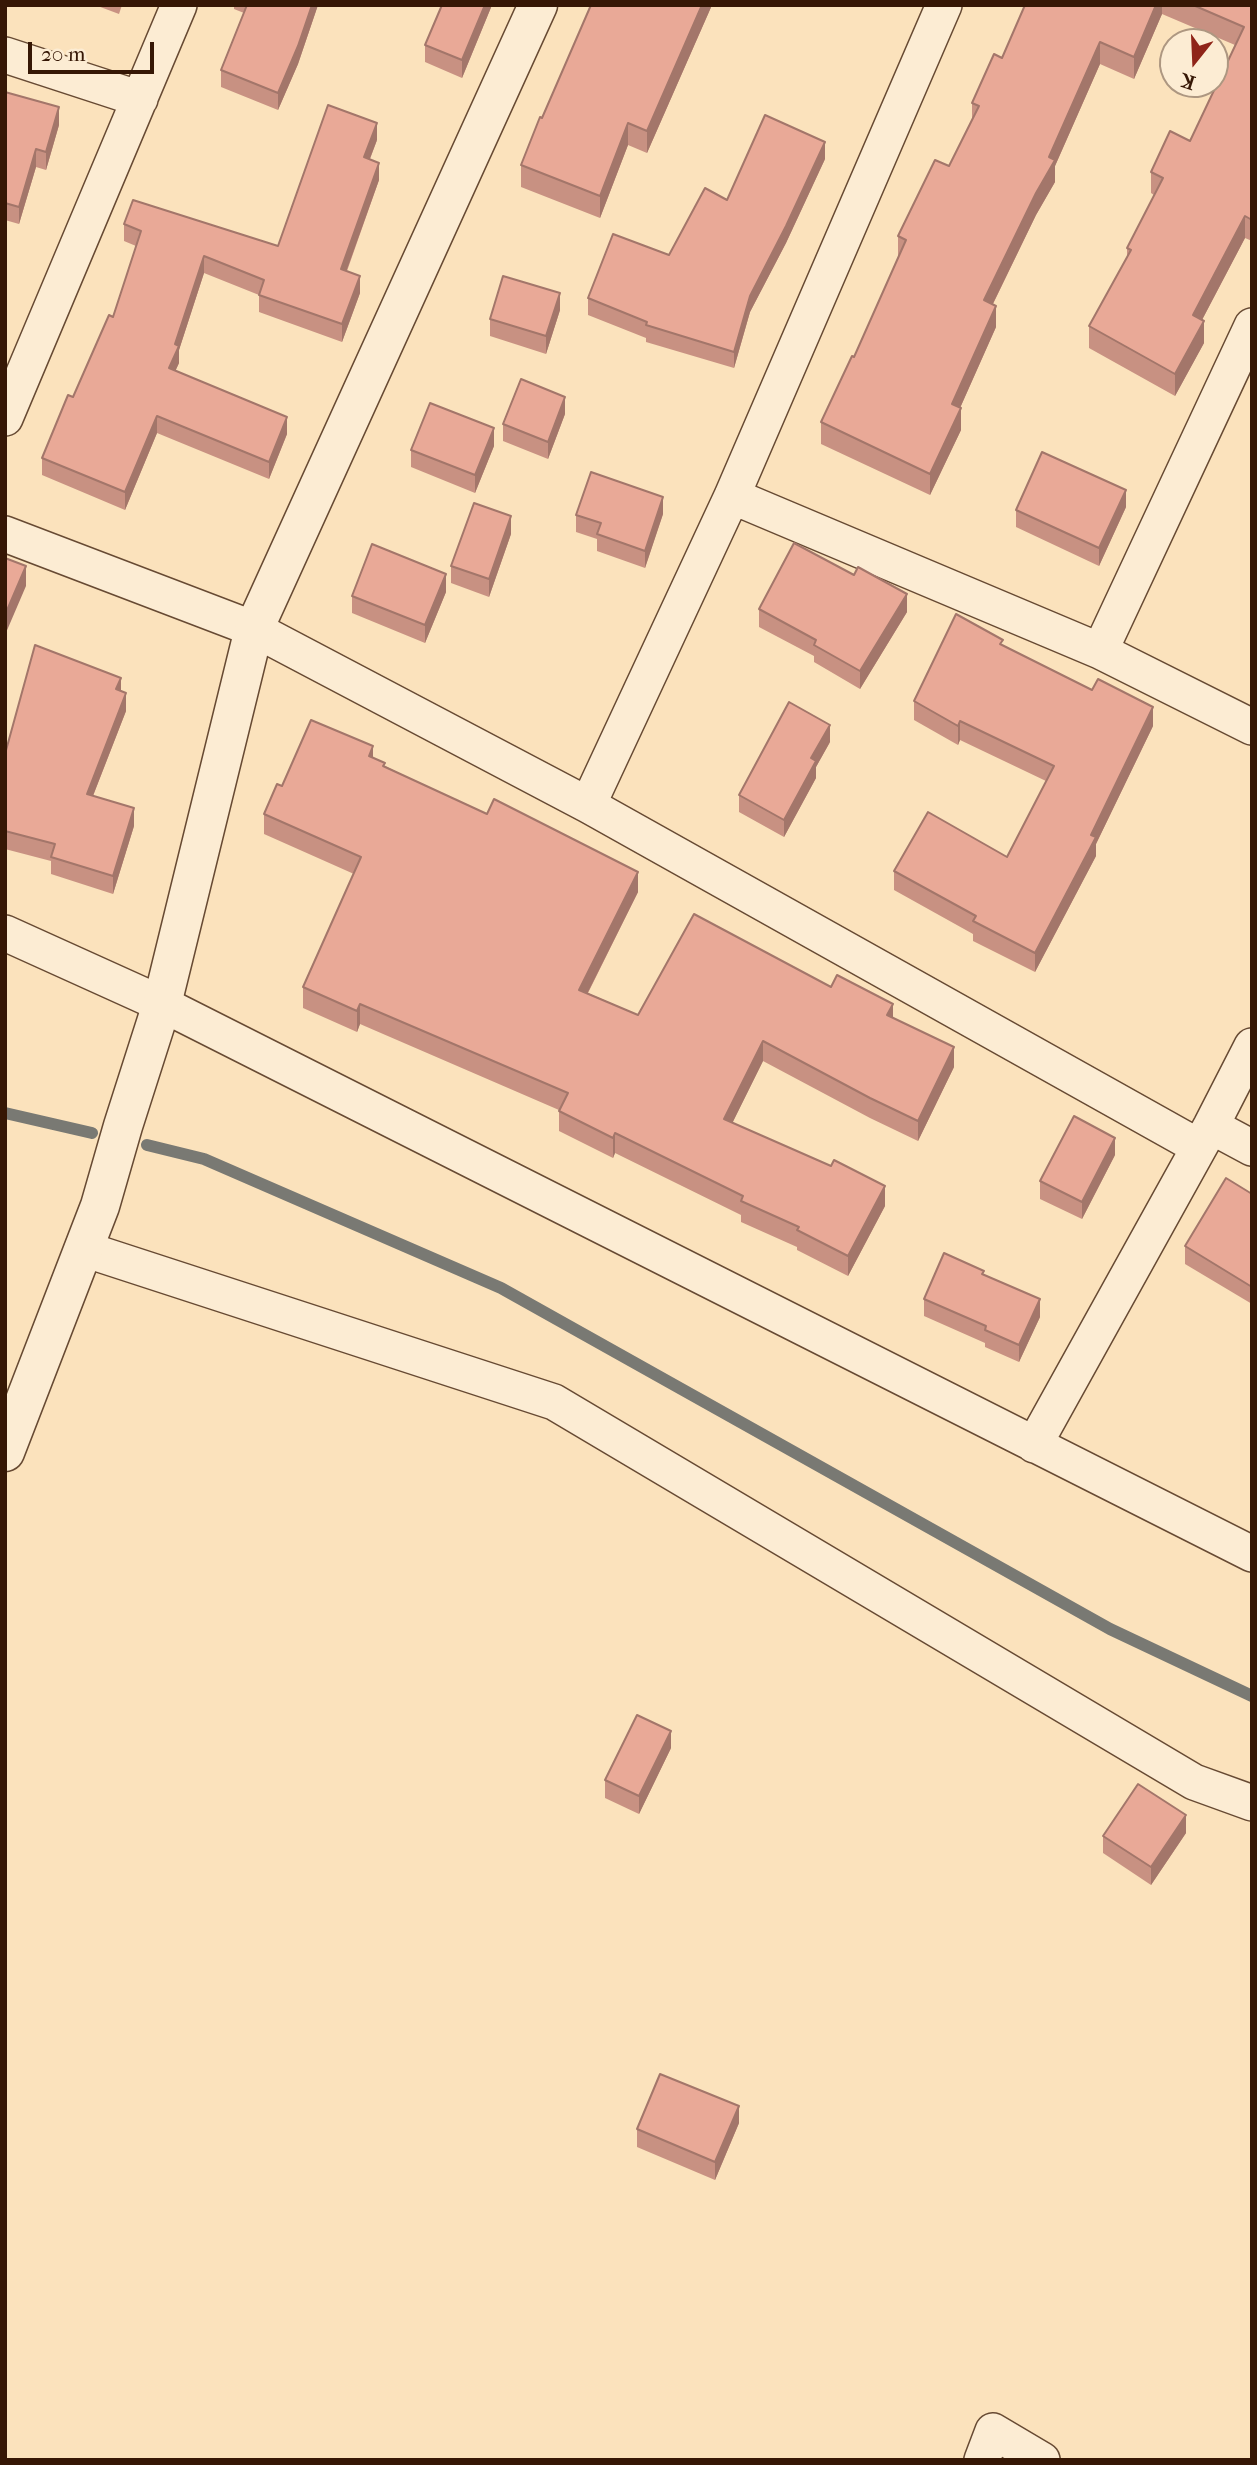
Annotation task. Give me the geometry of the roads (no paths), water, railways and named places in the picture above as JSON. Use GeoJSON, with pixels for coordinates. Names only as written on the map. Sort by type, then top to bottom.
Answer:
{"type":"FeatureCollection","features":[{"type":"Feature","properties":{"kind":"street"},"geometry":{"type":"LineString","coordinates":[[5,418],[179,5]]}},
{"type":"Feature","properties":{"kind":"street"},"geometry":{"type":"LineString","coordinates":[[5,1452],[100,1206],[122,1126],[162,1004],[254,629],[538,5]]}},
{"type":"Feature","properties":{"kind":"street"},"geometry":{"type":"LineString","coordinates":[[588,805],[732,496],[944,5]]}},
{"type":"Feature","properties":{"kind":"street"},"geometry":{"type":"LineString","coordinates":[[5,55],[139,99]]}},
{"type":"Feature","properties":{"kind":"street"},"geometry":{"type":"LineString","coordinates":[[1100,651],[1252,326]]}},
{"type":"Feature","properties":{"kind":"street"},"geometry":{"type":"LineString","coordinates":[[732,496],[1100,651],[1252,727]]}},
{"type":"Feature","properties":{"kind":"street"},"geometry":{"type":"LineString","coordinates":[[5,534],[254,629],[1205,1136],[1252,1148]]}},
{"type":"Feature","properties":{"kind":"street"},"geometry":{"type":"LineString","coordinates":[[5,933],[162,1004],[1252,1555]]}},
{"type":"Feature","properties":{"kind":"street"},"geometry":{"type":"LineString","coordinates":[[1034,1444],[1252,1046]]}},
{"type":"Feature","properties":{"kind":"street"},"geometry":{"type":"LineString","coordinates":[[84,1249],[554,1402],[1194,1782],[1252,1803]]}},
{"type":"Feature","properties":{"kind":"street"},"geometry":{"type":"LineString","coordinates":[[982,2460],[993,2431],[1042,2460]]}},
{"type":"Feature","properties":{"kind":"waterway"},"geometry":{"type":"LineString","coordinates":[[5,1113],[92,1133]]}},
{"type":"Feature","properties":{"kind":"waterway"},"geometry":{"type":"LineString","coordinates":[[147,1145],[204,1159],[501,1288],[1110,1629],[1252,1696]]}}]}
